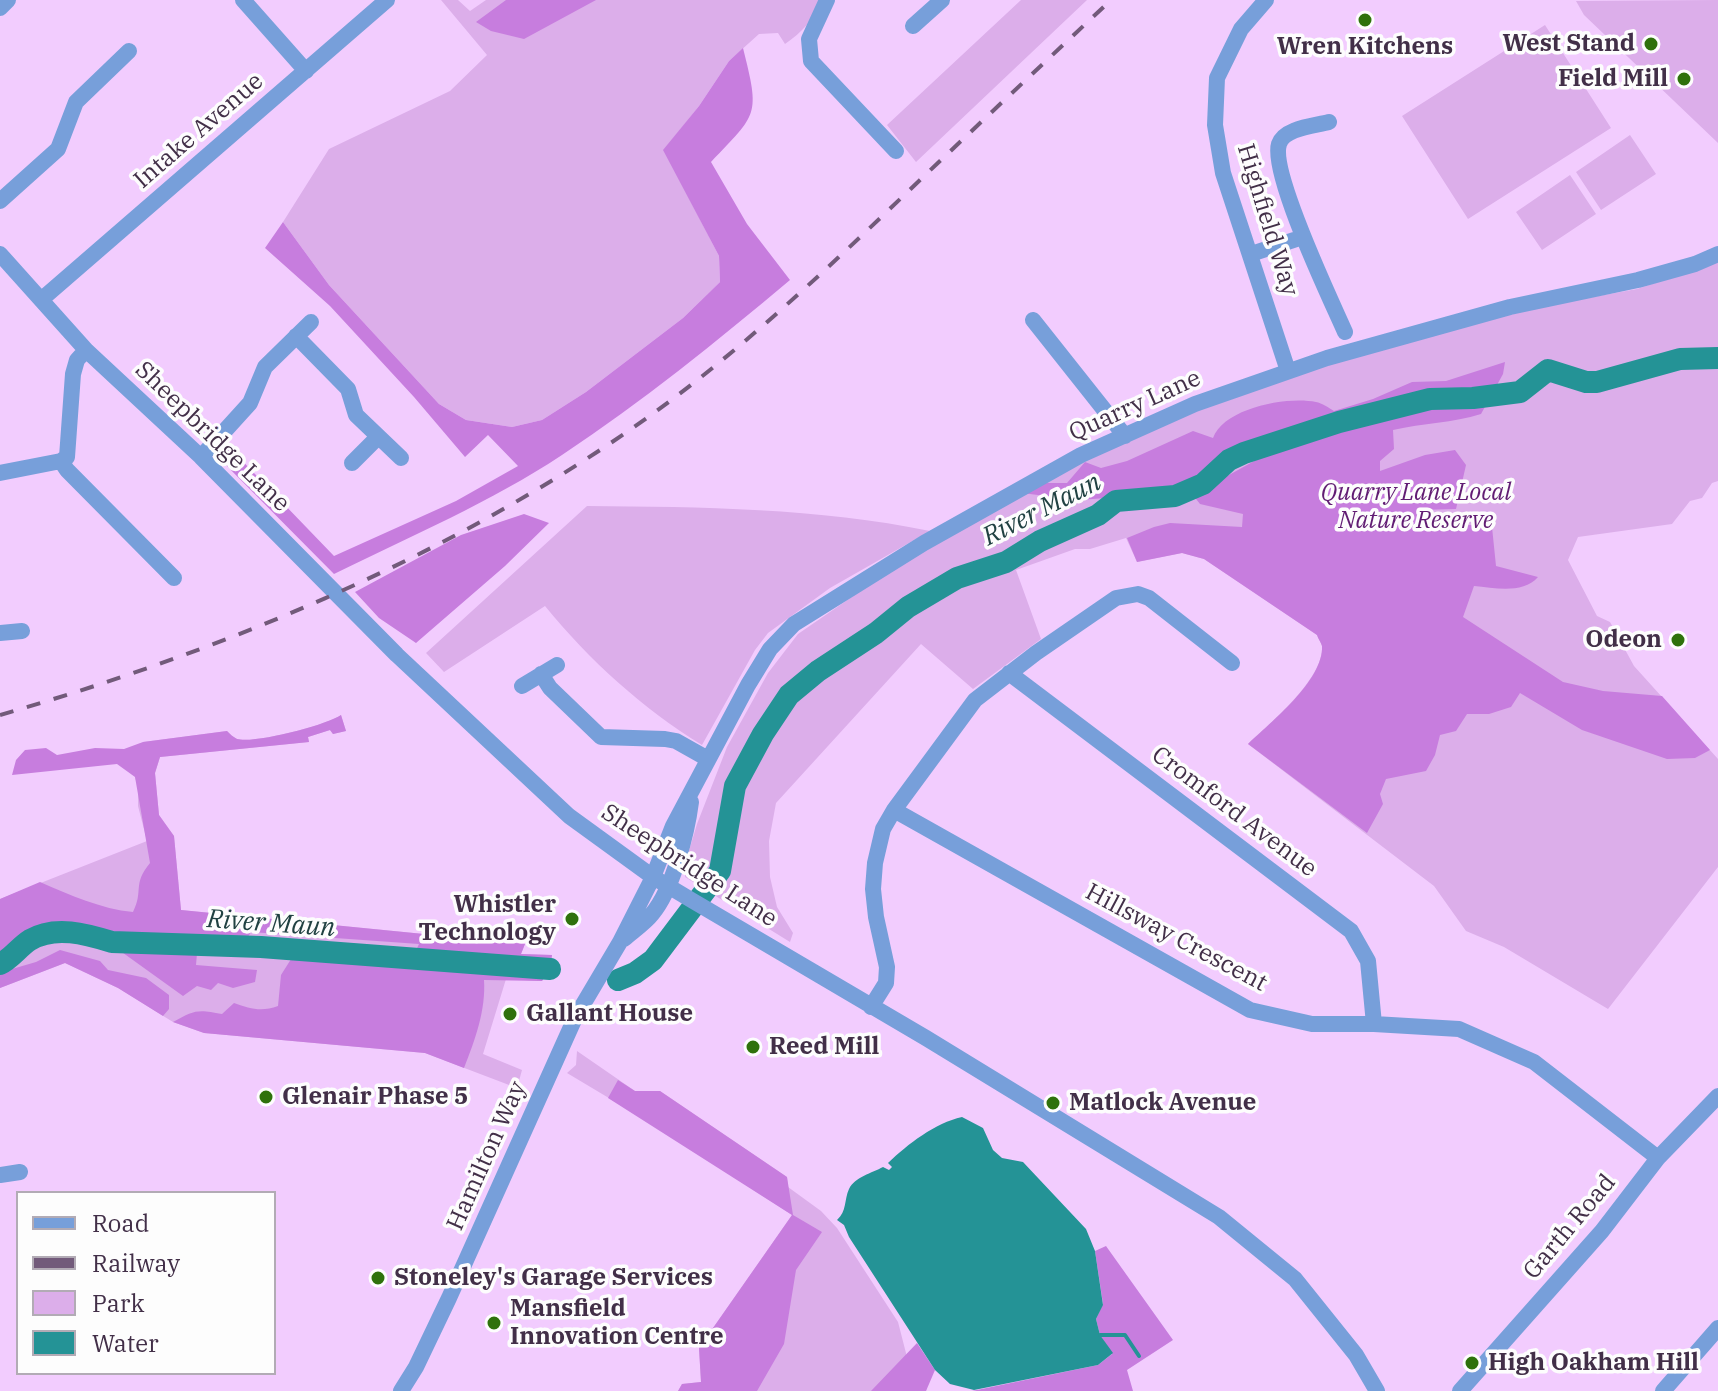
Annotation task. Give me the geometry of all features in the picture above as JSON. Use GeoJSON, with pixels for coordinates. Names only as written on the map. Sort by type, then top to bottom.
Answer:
{"type":"FeatureCollection","features":[{"type":"Feature","properties":{"kind":"street"},"geometry":{"type":"LineString","coordinates":[[0,8],[8,0]]}},
{"type":"Feature","properties":{"kind":"street"},"geometry":{"type":"LineString","coordinates":[[243,0],[306,71]]}},
{"type":"Feature","properties":{"kind":"street","name":"Intake Avenue"},"geometry":{"type":"LineString","coordinates":[[42,299],[387,0]]}},
{"type":"Feature","properties":{"kind":"street"},"geometry":{"type":"LineString","coordinates":[[827,0],[809,39],[811,61],[896,151]]}},
{"type":"Feature","properties":{"kind":"street"},"geometry":{"type":"LineString","coordinates":[[913,26],[942,0]]}},
{"type":"Feature","properties":{"kind":"street","name":"Highfield Way"},"geometry":{"type":"LineString","coordinates":[[1266,0],[1241,29],[1217,78],[1215,125],[1223,173],[1288,371]]}},
{"type":"Feature","properties":{"kind":"street"},"geometry":{"type":"LineString","coordinates":[[0,201],[58,149],[76,102],[129,51]]}},
{"type":"Feature","properties":{"kind":"street"},"geometry":{"type":"LineString","coordinates":[[1329,122],[1286,134],[1279,143],[1278,161],[1303,237],[1345,332]]}},
{"type":"Feature","properties":{"kind":"street"},"geometry":{"type":"LineString","coordinates":[[1251,254],[1303,237]]}},
{"type":"Feature","properties":{"kind":"street","name":"Sheepbridge Lane"},"geometry":{"type":"LineString","coordinates":[[0,254],[86,350],[201,457],[374,632],[569,816],[660,881],[1219,1217],[1295,1279],[1356,1355],[1377,1391]]}},
{"type":"Feature","properties":{"kind":"street","name":"Quarry Lane"},"geometry":{"type":"LineString","coordinates":[[660,881],[688,829],[692,793],[708,759],[770,649],[794,624],[924,543],[1081,455],[1195,404],[1288,371],[1510,307],[1638,280],[1695,264],[1718,254]]}},
{"type":"Feature","properties":{"kind":"street"},"geometry":{"type":"LineString","coordinates":[[1033,320],[1125,436]]}},
{"type":"Feature","properties":{"kind":"street"},"geometry":{"type":"LineString","coordinates":[[201,457],[250,403],[265,367],[311,322]]}},
{"type":"Feature","properties":{"kind":"street"},"geometry":{"type":"LineString","coordinates":[[296,336],[348,389],[356,415],[401,458]]}},
{"type":"Feature","properties":{"kind":"street"},"geometry":{"type":"LineString","coordinates":[[0,473],[61,461],[67,457],[73,374],[77,360],[86,350]]}},
{"type":"Feature","properties":{"kind":"street"},"geometry":{"type":"LineString","coordinates":[[352,463],[378,437]]}},
{"type":"Feature","properties":{"kind":"street"},"geometry":{"type":"LineString","coordinates":[[61,461],[174,578]]}},
{"type":"Feature","properties":{"kind":"street"},"geometry":{"type":"LineString","coordinates":[[871,1007],[886,983],[887,967],[873,889],[883,829],[975,700],[1104,606],[1126,595],[1138,594],[1149,598],[1232,663]]}},
{"type":"Feature","properties":{"kind":"street"},"geometry":{"type":"LineString","coordinates":[[0,633],[22,631]]}},
{"type":"Feature","properties":{"kind":"street"},"geometry":{"type":"LineString","coordinates":[[522,686],[557,665]]}},
{"type":"Feature","properties":{"kind":"street","name":"Cromford Avenue"},"geometry":{"type":"LineString","coordinates":[[1009,673],[1351,931],[1368,961],[1374,1024]]}},
{"type":"Feature","properties":{"kind":"street"},"geometry":{"type":"LineString","coordinates":[[541,674],[550,688],[601,737],[676,741],[708,759]]}},
{"type":"Feature","properties":{"kind":"street","name":"Hillsway Crescent"},"geometry":{"type":"LineString","coordinates":[[894,810],[1250,1010],[1312,1024],[1459,1029],[1534,1062],[1658,1158]]}},
{"type":"Feature","properties":{"kind":"street","name":"Hamilton Way"},"geometry":{"type":"LineString","coordinates":[[401,1391],[449,1298],[575,1018],[620,942],[652,915],[660,881]]}},
{"type":"Feature","properties":{"kind":"street","name":"Garth Road"},"geometry":{"type":"LineString","coordinates":[[1460,1391],[1602,1231],[1658,1158],[1718,1096]]}},
{"type":"Feature","properties":{"kind":"street"},"geometry":{"type":"LineString","coordinates":[[0,1175],[20,1172]]}},
{"type":"Feature","properties":{"kind":"street"},"geometry":{"type":"LineString","coordinates":[[1663,1391],[1718,1328]]}},
{"type":"Feature","properties":{"kind":"green space"},"geometry":{"type":"Polygon","coordinates":[[[441,0],[458,0],[470,11],[486,0],[822,0],[807,25],[785,44],[778,33],[759,34],[729,61],[664,150],[719,256],[720,282],[683,318],[586,392],[542,420],[512,427],[466,420],[439,404],[329,285],[283,222],[329,149],[450,91],[487,55],[441,0]]]}},
{"type":"Feature","properties":{"kind":"green space"},"geometry":{"type":"Polygon","coordinates":[[[506,0],[596,0],[524,39],[491,31],[476,22],[506,0]]]}},
{"type":"Feature","properties":{"kind":"green space"},"geometry":{"type":"Polygon","coordinates":[[[1021,0],[1087,0],[916,162],[887,125],[1021,0]]]}},
{"type":"Feature","properties":{"kind":"green space","name":"Field Mill"},"geometry":{"type":"Polygon","coordinates":[[[1718,0],[1718,143],[1584,15],[1576,1],[1718,0]]]}},
{"type":"Feature","properties":{"kind":"green space"},"geometry":{"type":"Polygon","coordinates":[[[1545,25],[1611,128],[1468,219],[1402,116],[1545,25]]]}},
{"type":"Feature","properties":{"kind":"green space"},"geometry":{"type":"Polygon","coordinates":[[[743,48],[752,88],[751,112],[738,133],[711,162],[747,224],[790,280],[678,371],[562,455],[479,503],[334,574],[214,453],[227,445],[334,556],[456,501],[518,466],[488,435],[465,457],[330,306],[265,248],[283,222],[329,285],[439,404],[466,420],[512,427],[542,420],[586,392],[683,318],[720,282],[719,256],[663,150],[699,106],[729,61],[743,48]]]}},
{"type":"Feature","properties":{"kind":"green space"},"geometry":{"type":"Polygon","coordinates":[[[1630,135],[1656,174],[1601,210],[1576,172],[1630,135]]]}},
{"type":"Feature","properties":{"kind":"green space"},"geometry":{"type":"Polygon","coordinates":[[[1570,175],[1596,214],[1542,250],[1516,212],[1570,175]]]}},
{"type":"Feature","properties":{"kind":"green space","name":"Quarry Lane Local Nature Reserve"},"geometry":{"type":"Polygon","coordinates":[[[1718,262],[1718,481],[1712,483],[1702,498],[1690,501],[1672,524],[1578,537],[1568,560],[1597,616],[1610,622],[1634,666],[1718,759],[1718,867],[1608,1009],[1504,947],[1466,931],[1434,886],[1248,744],[1294,700],[1314,672],[1322,646],[1317,635],[1204,559],[1182,553],[1137,562],[1126,538],[1090,549],[1075,549],[1016,570],[1041,639],[973,689],[921,644],[776,803],[769,841],[770,877],[777,907],[793,933],[790,942],[685,877],[685,864],[697,824],[727,747],[768,673],[798,634],[888,572],[1084,461],[1200,409],[1283,378],[1543,306],[1637,289],[1718,262]]]}},
{"type":"Feature","properties":{"kind":"green space"},"geometry":{"type":"Polygon","coordinates":[[[1505,362],[1503,374],[1481,414],[1393,430],[1394,449],[1380,461],[1380,471],[1425,455],[1455,450],[1466,465],[1456,509],[1419,510],[1417,523],[1492,527],[1496,566],[1538,577],[1517,588],[1474,586],[1463,617],[1563,682],[1603,691],[1662,696],[1710,750],[1695,758],[1667,759],[1582,730],[1520,693],[1511,707],[1489,714],[1467,714],[1456,731],[1440,735],[1435,755],[1426,771],[1386,779],[1380,794],[1383,804],[1367,833],[1248,744],[1282,713],[1314,673],[1322,646],[1317,635],[1204,559],[1182,553],[1137,562],[1127,538],[1170,523],[1242,527],[1243,514],[1200,504],[1193,495],[1256,460],[1256,443],[1242,444],[1183,488],[1164,494],[1078,500],[1022,493],[1044,483],[1067,483],[1085,462],[1101,468],[1127,461],[1193,431],[1213,438],[1230,419],[1258,406],[1304,401],[1318,403],[1334,411],[1412,382],[1446,381],[1505,362]]]}},
{"type":"Feature","properties":{"kind":"green space"},"geometry":{"type":"Polygon","coordinates":[[[587,506],[803,513],[930,531],[830,588],[768,633],[755,650],[702,745],[618,682],[580,646],[545,606],[444,672],[426,653],[587,506]]]}},
{"type":"Feature","properties":{"kind":"green space"},"geometry":{"type":"Polygon","coordinates":[[[524,514],[549,523],[505,566],[416,643],[379,618],[355,592],[461,535],[524,514]]]}},
{"type":"Feature","properties":{"kind":"green space"},"geometry":{"type":"Polygon","coordinates":[[[341,715],[346,731],[333,734],[330,730],[308,737],[309,742],[160,757],[155,773],[159,815],[174,836],[181,910],[525,944],[521,954],[552,955],[550,969],[542,981],[506,979],[483,1054],[522,1070],[517,1088],[425,1053],[204,1033],[173,1022],[118,988],[65,963],[0,988],[0,899],[147,841],[135,777],[143,742],[227,731],[237,739],[258,739],[306,728],[341,715]]]}},
{"type":"Feature","properties":{"kind":"green space"},"geometry":{"type":"Polygon","coordinates":[[[341,715],[346,731],[333,734],[330,730],[308,737],[309,742],[160,757],[155,773],[159,815],[174,836],[181,910],[525,944],[521,954],[552,955],[550,969],[542,981],[484,980],[476,1036],[464,1068],[425,1053],[204,1033],[173,1022],[196,1012],[222,1014],[234,1003],[256,1009],[278,1006],[281,975],[293,956],[406,961],[414,955],[419,944],[251,932],[245,942],[198,942],[196,965],[257,970],[255,982],[233,988],[218,983],[211,990],[197,986],[183,996],[119,950],[93,939],[65,936],[37,941],[15,958],[12,969],[60,950],[100,961],[108,970],[146,978],[169,995],[169,1009],[163,1016],[118,988],[65,963],[0,988],[0,899],[40,882],[97,905],[133,912],[141,877],[150,863],[135,777],[117,764],[12,775],[16,760],[25,750],[46,748],[57,755],[95,748],[124,749],[143,742],[227,731],[237,739],[258,739],[306,728],[341,715]]]}},
{"type":"Feature","properties":{"kind":"green space"},"geometry":{"type":"Polygon","coordinates":[[[577,1051],[635,1091],[660,1091],[787,1177],[788,1187],[821,1211],[837,1228],[898,1322],[907,1357],[928,1382],[926,1391],[678,1391],[682,1384],[701,1382],[699,1348],[792,1215],[567,1073],[576,1065],[577,1051]]]}},
{"type":"Feature","properties":{"kind":"green space"},"geometry":{"type":"Polygon","coordinates":[[[618,1080],[635,1091],[660,1091],[787,1177],[793,1215],[822,1232],[796,1270],[784,1344],[757,1391],[678,1391],[682,1384],[701,1382],[699,1348],[792,1215],[608,1098],[618,1080]]]}},
{"type":"Feature","properties":{"kind":"green space"},"geometry":{"type":"Polygon","coordinates":[[[1106,1246],[1173,1340],[1127,1370],[1133,1391],[972,1391],[1098,1365],[1112,1354],[1100,1335],[1096,1319],[1103,1304],[1095,1251],[1106,1246]]]}},
{"type":"Feature","properties":{"kind":"green space"},"geometry":{"type":"Polygon","coordinates":[[[917,1343],[935,1370],[926,1391],[871,1391],[917,1343]]]}},
{"type":"Feature","properties":{"kind":"water"},"geometry":{"type":"Polygon","coordinates":[[[962,1117],[983,1128],[993,1150],[1002,1158],[1023,1162],[1086,1229],[1095,1251],[1103,1305],[1096,1319],[1100,1335],[1113,1353],[1098,1365],[974,1390],[950,1384],[935,1370],[844,1225],[837,1220],[855,1181],[883,1167],[889,1170],[892,1167],[888,1163],[913,1142],[932,1129],[962,1117]]]}},
{"type":"Feature","properties":{"kind":"waterway","name":"River Maun"},"geometry":{"type":"LineString","coordinates":[[618,980],[653,960],[720,871],[735,786],[763,734],[789,695],[908,607],[957,578],[1006,562],[1040,541],[1098,515],[1116,501],[1175,496],[1203,484],[1229,460],[1244,453],[1339,422],[1430,399],[1520,392],[1548,370],[1586,382],[1597,382],[1680,359],[1718,358]]}},
{"type":"Feature","properties":{"kind":"waterway","name":"River Maun"},"geometry":{"type":"LineString","coordinates":[[0,964],[30,940],[60,932],[112,942],[261,947],[550,969]]}},
{"type":"Feature","properties":{"kind":"waterway"},"geometry":{"type":"LineString","coordinates":[[1100,1335],[1125,1335],[1139,1356]]}},
{"type":"Feature","properties":{"kind":"railway"},"geometry":{"type":"LineString","coordinates":[[0,715],[163,663],[323,599],[401,563],[552,481],[664,406],[740,345],[849,247],[1111,0]]}},
{"type":"Feature","properties":{"kind":"place","name":"Wren Kitchens"},"geometry":{"type":"Point","coordinates":[1365,20]}},
{"type":"Feature","properties":{"kind":"place","name":"West Stand"},"geometry":{"type":"Point","coordinates":[1651,44]}},
{"type":"Feature","properties":{"kind":"place","name":"Field Mill"},"geometry":{"type":"Point","coordinates":[1684,79]}},
{"type":"Feature","properties":{"kind":"place","name":"Odeon"},"geometry":{"type":"Point","coordinates":[1678,640]}},
{"type":"Feature","properties":{"kind":"place","name":"Whistler Technology"},"geometry":{"type":"Point","coordinates":[572,919]}},
{"type":"Feature","properties":{"kind":"place","name":"Gallant House"},"geometry":{"type":"Point","coordinates":[510,1014]}},
{"type":"Feature","properties":{"kind":"place","name":"Reed Mill"},"geometry":{"type":"Point","coordinates":[753,1047]}},
{"type":"Feature","properties":{"kind":"place","name":"Glenair Phase 5"},"geometry":{"type":"Point","coordinates":[266,1097]}},
{"type":"Feature","properties":{"kind":"place","name":"Matlock Avenue"},"geometry":{"type":"Point","coordinates":[1053,1103]}},
{"type":"Feature","properties":{"kind":"place","name":"Stoneley's Garage Services"},"geometry":{"type":"Point","coordinates":[378,1278]}},
{"type":"Feature","properties":{"kind":"place","name":"Mansfield Innovation Centre"},"geometry":{"type":"Point","coordinates":[494,1323]}},
{"type":"Feature","properties":{"kind":"place","name":"High Oakham Hill"},"geometry":{"type":"Point","coordinates":[1472,1363]}}]}
